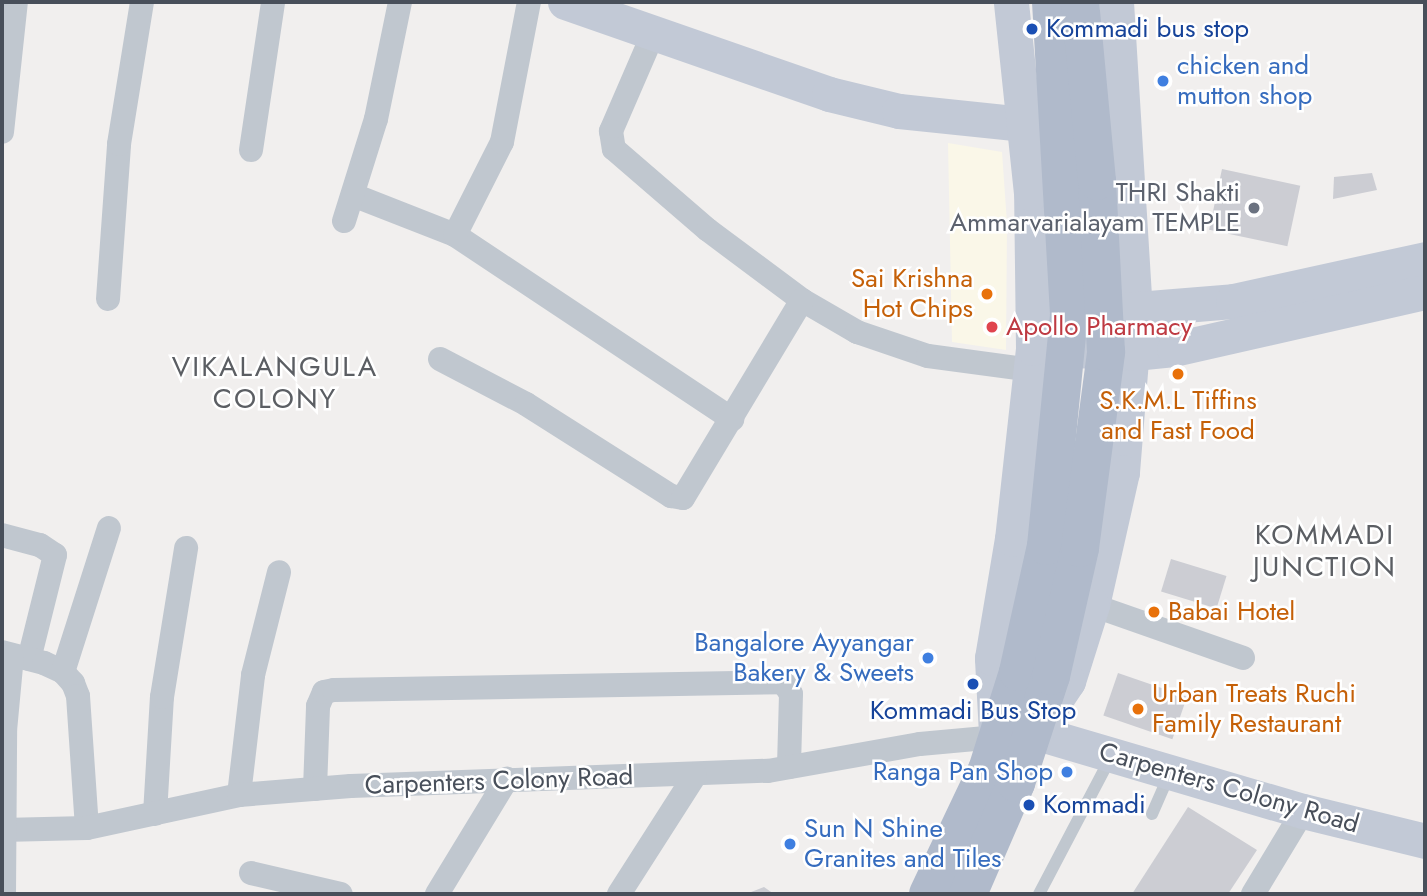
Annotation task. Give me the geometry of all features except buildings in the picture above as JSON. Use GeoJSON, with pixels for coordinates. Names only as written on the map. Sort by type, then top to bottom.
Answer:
{"type":"FeatureCollection","features":[{"type":"Feature","properties":{"kind":"main road"},"geometry":{"type":"LineString","coordinates":[[1051,2],[1068,331]]}},
{"type":"Feature","properties":{"kind":"main road"},"geometry":{"type":"LineString","coordinates":[[928,894],[987,770],[1018,672],[1046,546],[1068,331],[1080,2]]}},
{"type":"Feature","properties":{"kind":"main road"},"geometry":{"type":"LineString","coordinates":[[968,894],[1034,732],[1080,548],[1120,353],[1068,331]]}},
{"type":"Feature","properties":{"kind":"street"},"geometry":{"type":"LineString","coordinates":[[2,132],[16,2]]}},
{"type":"Feature","properties":{"kind":"street"},"geometry":{"type":"LineString","coordinates":[[108,299],[119,144],[142,2]]}},
{"type":"Feature","properties":{"kind":"street"},"geometry":{"type":"LineString","coordinates":[[251,150],[273,2]]}},
{"type":"Feature","properties":{"kind":"street"},"geometry":{"type":"LineString","coordinates":[[344,221],[376,119],[400,2]]}},
{"type":"Feature","properties":{"kind":"street"},"geometry":{"type":"LineString","coordinates":[[455,234],[502,142],[514,97],[529,2]]}},
{"type":"Feature","properties":{"kind":"street"},"geometry":{"type":"LineString","coordinates":[[565,2],[829,94],[899,111],[1023,124]]}},
{"type":"Feature","properties":{"kind":"street"},"geometry":{"type":"LineString","coordinates":[[1011,2],[1031,193],[1068,331]]}},
{"type":"Feature","properties":{"kind":"street"},"geometry":{"type":"LineString","coordinates":[[1068,331],[1116,2]]}},
{"type":"Feature","properties":{"kind":"street"},"geometry":{"type":"LineString","coordinates":[[653,34],[610,141],[699,222],[802,300],[857,332],[901,349],[1068,331],[1233,301],[1425,259]]}},
{"type":"Feature","properties":{"kind":"street"},"geometry":{"type":"LineString","coordinates":[[353,195],[455,234],[732,419]]}},
{"type":"Feature","properties":{"kind":"street"},"geometry":{"type":"LineString","coordinates":[[1034,732],[1068,681],[1092,605],[1122,472],[1120,353],[1239,335],[1425,292]]}},
{"type":"Feature","properties":{"kind":"street"},"geometry":{"type":"LineString","coordinates":[[440,359],[548,416],[677,499],[688,493],[802,300]]}},
{"type":"Feature","properties":{"kind":"street"},"geometry":{"type":"LineString","coordinates":[[63,672],[109,528]]}},
{"type":"Feature","properties":{"kind":"street"},"geometry":{"type":"LineString","coordinates":[[2,535],[40,545],[55,555],[14,655],[5,732],[4,894]]}},
{"type":"Feature","properties":{"kind":"street"},"geometry":{"type":"LineString","coordinates":[[155,814],[163,683],[186,548]]}},
{"type":"Feature","properties":{"kind":"street"},"geometry":{"type":"LineString","coordinates":[[239,795],[253,676],[279,572]]}},
{"type":"Feature","properties":{"kind":"street"},"geometry":{"type":"LineString","coordinates":[[1092,605],[1243,658]]}},
{"type":"Feature","properties":{"kind":"street"},"geometry":{"type":"LineString","coordinates":[[14,655],[63,672],[78,696],[87,828]]}},
{"type":"Feature","properties":{"kind":"street"},"geometry":{"type":"LineString","coordinates":[[315,789],[318,706],[324,692],[334,690],[783,682],[791,694],[789,767]]}},
{"type":"Feature","properties":{"kind":"street","name":"Carpenters Colony Road"},"geometry":{"type":"LineString","coordinates":[[1034,732],[1303,811],[1425,841]]}},
{"type":"Feature","properties":{"kind":"street","name":"Carpenters Colony Road"},"geometry":{"type":"LineString","coordinates":[[3,830],[87,828],[239,795],[507,779],[695,775],[789,767],[920,744],[997,737]]}},
{"type":"Feature","properties":{"kind":"street"},"geometry":{"type":"LineString","coordinates":[[619,894],[695,775]]}},
{"type":"Feature","properties":{"kind":"street"},"geometry":{"type":"LineString","coordinates":[[438,894],[507,779]]}},
{"type":"Feature","properties":{"kind":"street"},"geometry":{"type":"LineString","coordinates":[[1253,894],[1303,811]]}},
{"type":"Feature","properties":{"kind":"street"},"geometry":{"type":"LineString","coordinates":[[251,873],[341,894]]}},
{"type":"Feature","properties":{"kind":"lane"},"geometry":{"type":"LineString","coordinates":[[1039,894],[1112,755]]}},
{"type":"Feature","properties":{"kind":"lane"},"geometry":{"type":"LineString","coordinates":[[1152,814],[1171,772]]}},
{"type":"Feature","properties":{"kind":"shaded area"},"geometry":{"type":"Polygon","coordinates":[[[948,143],[1002,152],[1007,223],[1006,350],[952,342],[948,143]]]}},
{"type":"Feature","properties":{"kind":"place","name":"Kommadi bus stop"},"geometry":{"type":"Point","coordinates":[1032,29]}},
{"type":"Feature","properties":{"kind":"place","name":"chicken and mutton shop"},"geometry":{"type":"Point","coordinates":[1163,81]}},
{"type":"Feature","properties":{"kind":"place","name":"THRI Shakti Ammarvarialayam TEMPLE"},"geometry":{"type":"Point","coordinates":[1254,208]}},
{"type":"Feature","properties":{"kind":"place","name":"Sai Krishna Hot Chips"},"geometry":{"type":"Point","coordinates":[987,294]}},
{"type":"Feature","properties":{"kind":"place","name":"Apollo Pharmacy"},"geometry":{"type":"Point","coordinates":[992,327]}},
{"type":"Feature","properties":{"kind":"place","name":"S.K.M.L Tiffins and Fast Food"},"geometry":{"type":"Point","coordinates":[1178,374]}},
{"type":"Feature","properties":{"kind":"place","name":"Babai Hotel"},"geometry":{"type":"Point","coordinates":[1154,612]}},
{"type":"Feature","properties":{"kind":"place","name":"Bangalore Ayyangar Bakery & Sweets"},"geometry":{"type":"Point","coordinates":[928,658]}},
{"type":"Feature","properties":{"kind":"place","name":"Kommadi Bus Stop"},"geometry":{"type":"Point","coordinates":[973,684]}},
{"type":"Feature","properties":{"kind":"place","name":"Urban Treats Ruchi Family Restaurant"},"geometry":{"type":"Point","coordinates":[1138,709]}},
{"type":"Feature","properties":{"kind":"place","name":"Ranga Pan Shop"},"geometry":{"type":"Point","coordinates":[1067,772]}},
{"type":"Feature","properties":{"kind":"place","name":"Kommadi"},"geometry":{"type":"Point","coordinates":[1029,805]}},
{"type":"Feature","properties":{"kind":"place","name":"Sun N Shine Granites and Tiles"},"geometry":{"type":"Point","coordinates":[790,844]}},
{"type":"Feature","properties":{"kind":"district","name":"VIKALANGULA COLONY"},"geometry":{"type":"Point","coordinates":[275,383]}},
{"type":"Feature","properties":{"kind":"district","name":"KOMMADI JUNCTION"},"geometry":{"type":"Point","coordinates":[1325,551]}}]}
